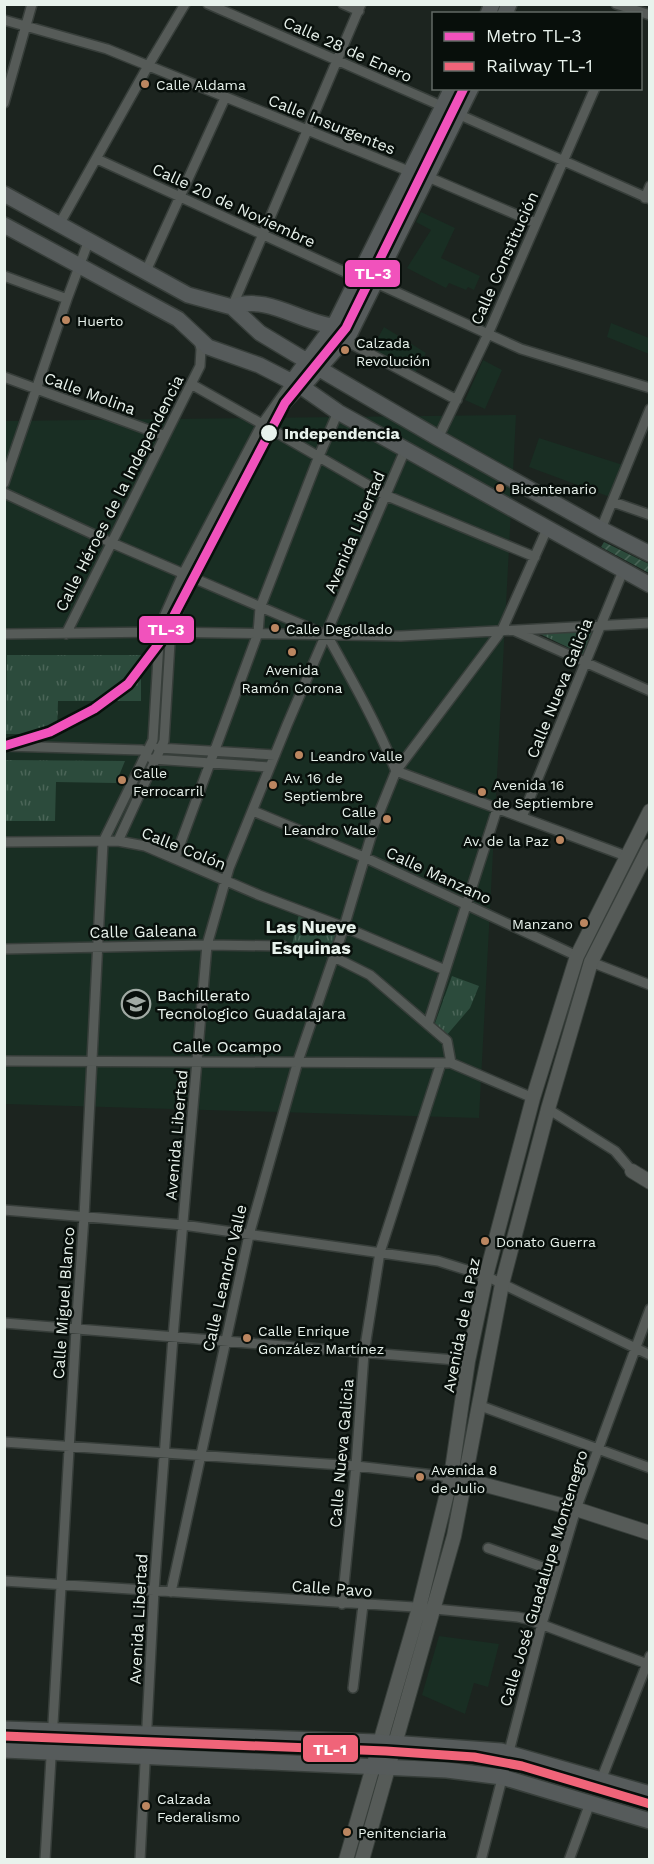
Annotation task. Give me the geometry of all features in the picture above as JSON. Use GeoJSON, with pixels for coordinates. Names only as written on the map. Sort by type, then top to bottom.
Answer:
{"type":"FeatureCollection","features":[{"type":"Feature","properties":{"kind":"main road"},"geometry":{"type":"LineString","coordinates":[[297,384],[306,360],[333,326],[451,90]]}},
{"type":"Feature","properties":{"kind":"main road"},"geometry":{"type":"LineString","coordinates":[[297,384],[320,369],[344,340],[460,115],[470,90]]}},
{"type":"Feature","properties":{"kind":"main road"},"geometry":{"type":"LineString","coordinates":[[4,194],[188,295],[232,308],[260,333],[320,369],[438,438],[650,554]]}},
{"type":"Feature","properties":{"kind":"main road"},"geometry":{"type":"LineString","coordinates":[[4,225],[178,320],[208,346],[259,365],[297,384],[338,412],[650,585]]}},
{"type":"Feature","properties":{"kind":"main road"},"geometry":{"type":"LineString","coordinates":[[232,308],[242,304],[273,306],[316,324],[333,326]]}},
{"type":"Feature","properties":{"kind":"main road"},"geometry":{"type":"LineString","coordinates":[[4,1729],[147,1734],[384,1754],[447,1770],[502,1777],[650,1821]]}},
{"type":"Feature","properties":{"kind":"main road"},"geometry":{"type":"LineString","coordinates":[[4,1750],[145,1756],[505,1752],[650,1794]]}},
{"type":"Feature","properties":{"kind":"street"},"geometry":{"type":"LineString","coordinates":[[4,103],[32,4]]}},
{"type":"Feature","properties":{"kind":"street"},"geometry":{"type":"LineString","coordinates":[[60,224],[185,4]]}},
{"type":"Feature","properties":{"kind":"street","name":"Calle 28 de Enero"},"geometry":{"type":"LineString","coordinates":[[208,4],[444,107]]}},
{"type":"Feature","properties":{"kind":"street"},"geometry":{"type":"LineString","coordinates":[[232,308],[360,8],[343,4]]}},
{"type":"Feature","properties":{"kind":"street"},"geometry":{"type":"LineString","coordinates":[[616,4],[629,9]]}},
{"type":"Feature","properties":{"kind":"street","name":"Calle Insurgentes"},"geometry":{"type":"LineString","coordinates":[[4,20],[107,49],[411,171]]}},
{"type":"Feature","properties":{"kind":"street","name":"Calle Constitución"},"geometry":{"type":"LineString","coordinates":[[438,438],[488,334],[594,90]]}},
{"type":"Feature","properties":{"kind":"street"},"geometry":{"type":"LineString","coordinates":[[146,271],[225,98]]}},
{"type":"Feature","properties":{"kind":"street"},"geometry":{"type":"LineString","coordinates":[[460,115],[647,199],[650,186]]}},
{"type":"Feature","properties":{"kind":"street","name":"Calle 20 de Noviembre"},"geometry":{"type":"LineString","coordinates":[[97,159],[358,278]]}},
{"type":"Feature","properties":{"kind":"street"},"geometry":{"type":"LineString","coordinates":[[428,177],[536,223]]}},
{"type":"Feature","properties":{"kind":"street"},"geometry":{"type":"LineString","coordinates":[[4,483],[89,240]]}},
{"type":"Feature","properties":{"kind":"street"},"geometry":{"type":"LineString","coordinates":[[4,276],[67,299]]}},
{"type":"Feature","properties":{"kind":"street"},"geometry":{"type":"LineString","coordinates":[[374,282],[536,355],[650,388]]}},
{"type":"Feature","properties":{"kind":"street","name":"Calle Héroes de la Independencia"},"geometry":{"type":"LineString","coordinates":[[66,634],[200,366],[199,339]]}},
{"type":"Feature","properties":{"kind":"street"},"geometry":{"type":"LineString","coordinates":[[344,340],[456,400]]}},
{"type":"Feature","properties":{"kind":"street","name":"Calle Héroes de la Independencia"},"geometry":{"type":"LineString","coordinates":[[200,366],[218,354],[227,354]]}},
{"type":"Feature","properties":{"kind":"street","name":"Calle Molina"},"geometry":{"type":"LineString","coordinates":[[4,378],[165,435]]}},
{"type":"Feature","properties":{"kind":"street"},"geometry":{"type":"LineString","coordinates":[[191,384],[385,495],[535,557]]}},
{"type":"Feature","properties":{"kind":"street"},"geometry":{"type":"LineString","coordinates":[[118,841],[164,741],[170,632],[188,576],[266,426],[287,403],[297,384]]}},
{"type":"Feature","properties":{"kind":"street"},"geometry":{"type":"LineString","coordinates":[[602,529],[650,409]]}},
{"type":"Feature","properties":{"kind":"street"},"geometry":{"type":"LineString","coordinates":[[175,858],[212,763],[258,633],[260,608],[338,412]]}},
{"type":"Feature","properties":{"kind":"street","name":"Avenida Libertad"},"geometry":{"type":"LineString","coordinates":[[140,1860],[154,1591],[173,1337],[207,945],[224,880],[405,450]]}},
{"type":"Feature","properties":{"kind":"street"},"geometry":{"type":"LineString","coordinates":[[4,493],[112,543],[327,635],[367,708],[396,771],[646,863]]}},
{"type":"Feature","properties":{"kind":"street"},"geometry":{"type":"LineString","coordinates":[[613,502],[650,515]]}},
{"type":"Feature","properties":{"kind":"street","name":"Calle Leandro Valle"},"geometry":{"type":"LineString","coordinates":[[171,1592],[249,1235],[298,1061],[344,927],[375,823],[396,771],[507,630],[548,529]]}},
{"type":"Feature","properties":{"kind":"street","name":"Calle Nueva Galicia"},"geometry":{"type":"LineString","coordinates":[[522,817],[623,571]]}},
{"type":"Feature","properties":{"kind":"street","name":"Calle Miguel Blanco"},"geometry":{"type":"LineString","coordinates":[[45,1860],[84,1217],[103,842],[145,752],[153,740],[160,626],[188,576]]}},
{"type":"Feature","properties":{"kind":"street"},"geometry":{"type":"LineString","coordinates":[[4,634],[170,632],[401,636],[650,623]]}},
{"type":"Feature","properties":{"kind":"street"},"geometry":{"type":"LineString","coordinates":[[507,630],[650,691]]}},
{"type":"Feature","properties":{"kind":"street"},"geometry":{"type":"LineString","coordinates":[[4,746],[145,752],[161,749],[275,755]]}},
{"type":"Feature","properties":{"kind":"street"},"geometry":{"type":"LineString","coordinates":[[145,752],[157,759],[270,767]]}},
{"type":"Feature","properties":{"kind":"street"},"geometry":{"type":"LineString","coordinates":[[429,1024],[497,808]]}},
{"type":"Feature","properties":{"kind":"street","name":"Calle Manzano"},"geometry":{"type":"LineString","coordinates":[[253,811],[366,858],[577,956]]}},
{"type":"Feature","properties":{"kind":"street","name":"Avenida de la Paz"},"geometry":{"type":"LineString","coordinates":[[362,1860],[384,1754],[451,1477],[468,1361],[486,1276],[533,1098],[577,956],[650,811]]}},
{"type":"Feature","properties":{"kind":"street","name":"Calle Colón"},"geometry":{"type":"LineString","coordinates":[[4,842],[118,841],[144,846],[445,970]]}},
{"type":"Feature","properties":{"kind":"street","name":"Avenida de la Paz"},"geometry":{"type":"LineString","coordinates":[[346,1860],[434,1609],[454,1536],[502,1284],[548,1109],[591,962],[646,863],[650,846]]}},
{"type":"Feature","properties":{"kind":"street","name":"Calle Galeana"},"geometry":{"type":"LineString","coordinates":[[4,949],[207,945],[283,946]]}},
{"type":"Feature","properties":{"kind":"street"},"geometry":{"type":"LineString","coordinates":[[334,957],[370,975],[447,1041],[446,1063],[533,1098],[615,1151],[632,1171],[650,1182]]}},
{"type":"Feature","properties":{"kind":"street"},"geometry":{"type":"LineString","coordinates":[[591,962],[650,986]]}},
{"type":"Feature","properties":{"kind":"street","name":"Calle Ocampo"},"geometry":{"type":"LineString","coordinates":[[4,1061],[446,1063]]}},
{"type":"Feature","properties":{"kind":"street","name":"Calle Nueva Galicia"},"geometry":{"type":"LineString","coordinates":[[342,1604],[356,1466],[364,1353],[380,1252],[446,1063]]}},
{"type":"Feature","properties":{"kind":"street"},"geometry":{"type":"LineString","coordinates":[[4,1210],[183,1225],[438,1261],[486,1276],[650,1355]]}},
{"type":"Feature","properties":{"kind":"street","name":"Calle José Guadalupe Montenegro"},"geometry":{"type":"LineString","coordinates":[[481,1860],[502,1777],[505,1752],[576,1509],[650,1309]]}},
{"type":"Feature","properties":{"kind":"street"},"geometry":{"type":"LineString","coordinates":[[4,1323],[468,1361]]}},
{"type":"Feature","properties":{"kind":"street"},"geometry":{"type":"LineString","coordinates":[[478,1405],[650,1468]]}},
{"type":"Feature","properties":{"kind":"street"},"geometry":{"type":"LineString","coordinates":[[4,1442],[356,1466],[466,1479],[576,1509],[650,1533]]}},
{"type":"Feature","properties":{"kind":"street"},"geometry":{"type":"LineString","coordinates":[[488,1548],[557,1572]]}},
{"type":"Feature","properties":{"kind":"street","name":"Calle Pavo"},"geometry":{"type":"LineString","coordinates":[[4,1581],[434,1609],[518,1617],[648,1662]]}},
{"type":"Feature","properties":{"kind":"street"},"geometry":{"type":"LineString","coordinates":[[353,1688],[363,1605]]}},
{"type":"Feature","properties":{"kind":"street"},"geometry":{"type":"LineString","coordinates":[[601,1780],[648,1662]]}},
{"type":"Feature","properties":{"kind":"street"},"geometry":{"type":"LineString","coordinates":[[569,1860],[590,1803]]}},
{"type":"Feature","properties":{"kind":"shaded area"},"geometry":{"type":"Polygon","coordinates":[[[421,212],[455,228],[441,258],[480,276],[474,290],[468,287],[466,290],[449,283],[446,288],[407,268],[431,230],[416,222],[421,212]]]}},
{"type":"Feature","properties":{"kind":"shaded area"},"geometry":{"type":"Polygon","coordinates":[[[611,323],[649,338],[649,354],[607,337],[611,323]]]}},
{"type":"Feature","properties":{"kind":"shaded area"},"geometry":{"type":"Polygon","coordinates":[[[384,327],[426,353],[414,375],[370,352],[384,327]]]}},
{"type":"Feature","properties":{"kind":"shaded area"},"geometry":{"type":"Polygon","coordinates":[[[483,360],[502,370],[485,409],[465,400],[483,360]]]}},
{"type":"Feature","properties":{"kind":"shaded area"},"geometry":{"type":"Polygon","coordinates":[[[516,415],[479,1118],[5,1104],[5,421],[516,415]]]}},
{"type":"Feature","properties":{"kind":"shaded area"},"geometry":{"type":"Polygon","coordinates":[[[539,438],[623,465],[610,497],[529,467],[539,438]]]}},
{"type":"Feature","properties":{"kind":"shaded area"},"geometry":{"type":"Polygon","coordinates":[[[439,1636],[499,1644],[488,1687],[474,1683],[465,1714],[422,1695],[439,1636]]]}},
{"type":"Feature","properties":{"kind":"green space"},"geometry":{"type":"Polygon","coordinates":[[[604,542],[649,564],[649,573],[601,547],[604,542]]]}},
{"type":"Feature","properties":{"kind":"green space"},"geometry":{"type":"Polygon","coordinates":[[[595,629],[584,655],[540,634],[540,631],[595,629]]]}},
{"type":"Feature","properties":{"kind":"green space"},"geometry":{"type":"Polygon","coordinates":[[[7,655],[141,655],[141,701],[58,701],[57,734],[6,734],[7,655]]]}},
{"type":"Feature","properties":{"kind":"green space"},"geometry":{"type":"Polygon","coordinates":[[[6,760],[125,761],[116,783],[56,782],[55,821],[5,821],[6,760]]]}},
{"type":"Feature","properties":{"kind":"green space"},"geometry":{"type":"Polygon","coordinates":[[[299,914],[338,929],[329,958],[305,950],[291,949],[299,914]]]}},
{"type":"Feature","properties":{"kind":"green space"},"geometry":{"type":"Polygon","coordinates":[[[452,976],[479,986],[470,1008],[446,1036],[434,1026],[452,976]]]}},
{"type":"Feature","properties":{"kind":"green space"},"geometry":{"type":"Polygon","coordinates":[[[53,1733],[143,1738],[142,1748],[53,1744],[53,1733]]]}},
{"type":"Feature","properties":{"kind":"green space"},"geometry":{"type":"Polygon","coordinates":[[[150,1738],[364,1747],[361,1757],[149,1748],[150,1738]]]}},
{"type":"Feature","properties":{"kind":"green space"},"geometry":{"type":"Polygon","coordinates":[[[394,1754],[500,1758],[498,1767],[466,1762],[392,1759],[394,1754]]]}},
{"type":"Feature","properties":{"kind":"green space"},"geometry":{"type":"Polygon","coordinates":[[[509,1760],[582,1780],[579,1789],[507,1769],[509,1760]]]}},
{"type":"Feature","properties":{"kind":"metro line","name":"TL-3"},"geometry":{"type":"LineString","coordinates":[[4,746],[50,732],[94,709],[128,684],[160,642],[285,403],[346,328],[463,90]]}},
{"type":"Feature","properties":{"kind":"rail line","name":"TL-1"},"geometry":{"type":"LineString","coordinates":[[4,1736],[386,1751],[474,1757],[522,1766],[650,1804]]}},
{"type":"Feature","properties":{"kind":"place","name":"Calle Aldama"},"geometry":{"type":"Point","coordinates":[145,84]}},
{"type":"Feature","properties":{"kind":"place","name":"Huerto"},"geometry":{"type":"Point","coordinates":[66,320]}},
{"type":"Feature","properties":{"kind":"place","name":"Calzada Revolución"},"geometry":{"type":"Point","coordinates":[345,350]}},
{"type":"Feature","properties":{"kind":"place","name":"Independencia"},"geometry":{"type":"Point","coordinates":[269,433]}},
{"type":"Feature","properties":{"kind":"place","name":"Bicentenario"},"geometry":{"type":"Point","coordinates":[500,488]}},
{"type":"Feature","properties":{"kind":"place","name":"Calle Degollado"},"geometry":{"type":"Point","coordinates":[275,628]}},
{"type":"Feature","properties":{"kind":"place","name":"Avenida Ramón Corona"},"geometry":{"type":"Point","coordinates":[292,652]}},
{"type":"Feature","properties":{"kind":"place","name":"Leandro Valle"},"geometry":{"type":"Point","coordinates":[299,755]}},
{"type":"Feature","properties":{"kind":"place","name":"Calle Ferrocarril"},"geometry":{"type":"Point","coordinates":[122,780]}},
{"type":"Feature","properties":{"kind":"place","name":"Av. 16 de Septiembre"},"geometry":{"type":"Point","coordinates":[273,785]}},
{"type":"Feature","properties":{"kind":"place","name":"Avenida 16 de Septiembre"},"geometry":{"type":"Point","coordinates":[482,792]}},
{"type":"Feature","properties":{"kind":"place","name":"Calle Leandro Valle"},"geometry":{"type":"Point","coordinates":[387,819]}},
{"type":"Feature","properties":{"kind":"place","name":"Av. de la Paz"},"geometry":{"type":"Point","coordinates":[560,840]}},
{"type":"Feature","properties":{"kind":"place","name":"Manzano"},"geometry":{"type":"Point","coordinates":[584,923]}},
{"type":"Feature","properties":{"kind":"place","name":"Bachillerato Tecnologico Guadalajara"},"geometry":{"type":"Point","coordinates":[136,1004]}},
{"type":"Feature","properties":{"kind":"place","name":"Donato Guerra"},"geometry":{"type":"Point","coordinates":[485,1241]}},
{"type":"Feature","properties":{"kind":"place","name":"Calle Enrique González Martínez"},"geometry":{"type":"Point","coordinates":[247,1338]}},
{"type":"Feature","properties":{"kind":"place","name":"Avenida 8 de Julio"},"geometry":{"type":"Point","coordinates":[420,1477]}},
{"type":"Feature","properties":{"kind":"place","name":"Calzada Federalismo"},"geometry":{"type":"Point","coordinates":[146,1806]}},
{"type":"Feature","properties":{"kind":"place","name":"Penitenciaria"},"geometry":{"type":"Point","coordinates":[347,1832]}},
{"type":"Feature","properties":{"kind":"district","name":"Las Nueve Esquinas"},"geometry":{"type":"Point","coordinates":[311,937]}}]}
